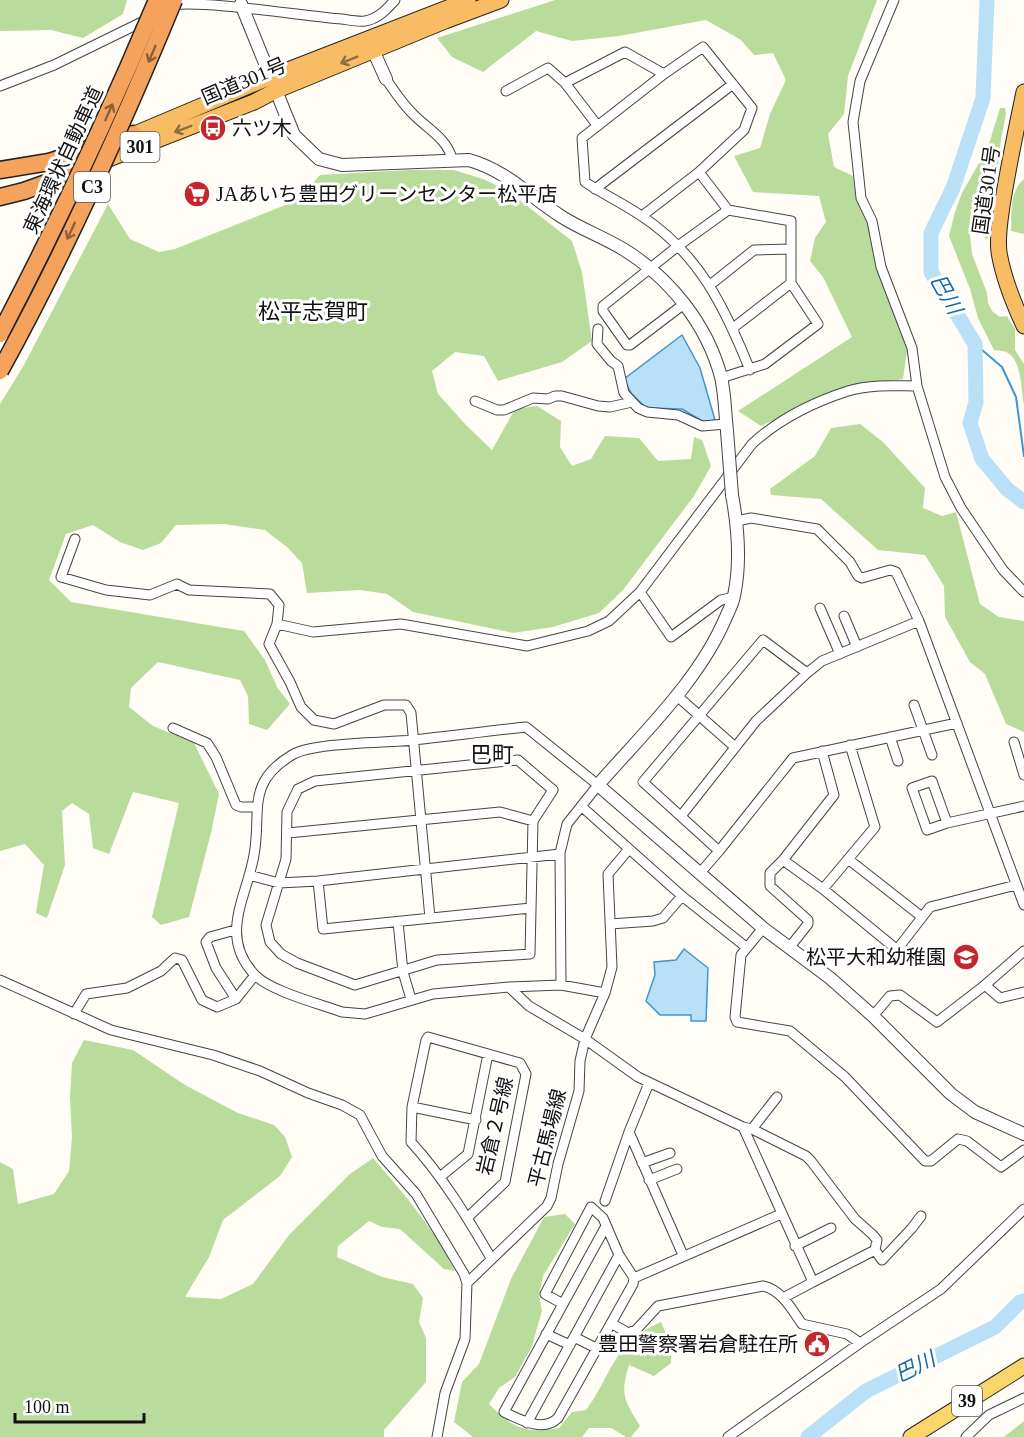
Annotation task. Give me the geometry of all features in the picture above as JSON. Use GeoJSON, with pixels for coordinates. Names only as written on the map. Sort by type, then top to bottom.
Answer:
{"type":"FeatureCollection","features":[{"type":"Feature","properties":{"kind":"highway","name":"東海環状自動車道"},"geometry":{"type":"LineString","coordinates":[[0,334],[37,263],[103,125],[157,0]]}},
{"type":"Feature","properties":{"kind":"highway","name":"東海環状自動車道"},"geometry":{"type":"LineString","coordinates":[[0,371],[87,198],[174,0]]}},
{"type":"Feature","properties":{"kind":"highway","name":"国道301号"},"geometry":{"type":"LineString","coordinates":[[0,191],[77,172],[254,102],[273,84],[468,0]]}},
{"type":"Feature","properties":{"kind":"highway","name":"国道301号"},"geometry":{"type":"LineString","coordinates":[[0,176],[19,174],[57,164],[133,134],[373,50],[501,0]]}},
{"type":"Feature","properties":{"kind":"highway","name":"国道301号"},"geometry":{"type":"LineString","coordinates":[[1024,92],[999,228],[999,251],[1003,269],[1010,296],[1024,326]]}},
{"type":"Feature","properties":{"kind":"highway"},"geometry":{"type":"LineString","coordinates":[[0,170],[49,162],[133,134]]}},
{"type":"Feature","properties":{"kind":"highway"},"geometry":{"type":"LineString","coordinates":[[0,197],[77,172]]}},
{"type":"Feature","properties":{"kind":"main road","name":"39"},"geometry":{"type":"LineString","coordinates":[[911,1437],[1024,1366]]}},
{"type":"Feature","properties":{"kind":"street"},"geometry":{"type":"LineString","coordinates":[[0,86],[93,47],[183,0],[241,4],[329,18],[365,21],[383,13],[395,0]]}},
{"type":"Feature","properties":{"kind":"street"},"geometry":{"type":"LineString","coordinates":[[894,0],[860,81],[853,123],[861,198],[872,221],[881,267],[912,348],[917,386],[945,477],[961,508],[1003,570],[1024,592]]}},
{"type":"Feature","properties":{"kind":"street"},"geometry":{"type":"LineString","coordinates":[[241,4],[294,135],[319,159],[342,165],[452,159],[469,160],[489,166],[510,178],[559,215],[623,249],[650,267],[684,304],[700,327],[721,378],[732,495],[737,521],[734,597],[709,651],[676,695],[598,785],[567,825],[560,854],[561,985]]}},
{"type":"Feature","properties":{"kind":"street"},"geometry":{"type":"LineString","coordinates":[[642,216],[699,172],[744,129],[752,108],[703,48],[664,74],[582,138],[585,182],[642,216],[678,246],[710,285],[733,328],[750,370]]}},
{"type":"Feature","properties":{"kind":"street"},"geometry":{"type":"LineString","coordinates":[[373,50],[394,92],[412,114],[442,139],[452,159]]}},
{"type":"Feature","properties":{"kind":"street"},"geometry":{"type":"LineString","coordinates":[[564,83],[625,52],[664,74]]}},
{"type":"Feature","properties":{"kind":"street"},"geometry":{"type":"LineString","coordinates":[[506,91],[548,68],[564,83],[597,125]]}},
{"type":"Feature","properties":{"kind":"street"},"geometry":{"type":"LineString","coordinates":[[595,189],[733,84]]}},
{"type":"Feature","properties":{"kind":"street"},"geometry":{"type":"LineString","coordinates":[[699,172],[728,210],[791,221],[791,283],[818,324],[765,364],[721,378]]}},
{"type":"Feature","properties":{"kind":"street"},"geometry":{"type":"LineString","coordinates":[[684,304],[630,345],[627,345],[603,311],[603,306],[650,267],[728,210]]}},
{"type":"Feature","properties":{"kind":"street"},"geometry":{"type":"LineString","coordinates":[[710,285],[754,250],[791,249]]}},
{"type":"Feature","properties":{"kind":"street"},"geometry":{"type":"LineString","coordinates":[[733,328],[791,283]]}},
{"type":"Feature","properties":{"kind":"street"},"geometry":{"type":"LineString","coordinates":[[598,329],[597,344],[618,366],[624,393],[632,402],[647,412],[678,415],[702,426],[727,428]]}},
{"type":"Feature","properties":{"kind":"street"},"geometry":{"type":"LineString","coordinates":[[277,624],[313,632],[401,624],[527,646],[588,631],[609,621],[640,592],[752,444],[768,429],[806,409],[849,391],[874,387],[917,386]]}},
{"type":"Feature","properties":{"kind":"street"},"geometry":{"type":"LineString","coordinates":[[475,401],[497,410],[504,410],[533,398],[548,399],[555,396],[610,407],[632,402]]}},
{"type":"Feature","properties":{"kind":"street"},"geometry":{"type":"LineString","coordinates":[[737,521],[751,518],[816,529],[849,562],[858,576],[862,578],[890,570],[896,572],[919,621],[1024,905]]}},
{"type":"Feature","properties":{"kind":"street"},"geometry":{"type":"LineString","coordinates":[[75,539],[61,577],[106,590],[150,595],[177,584],[189,590],[270,594],[279,605],[277,624],[269,644],[301,707],[314,720],[334,724],[384,705],[406,705],[411,713],[430,918]]}},
{"type":"Feature","properties":{"kind":"street"},"geometry":{"type":"LineString","coordinates":[[640,592],[671,637],[721,600],[734,597]]}},
{"type":"Feature","properties":{"kind":"street"},"geometry":{"type":"LineString","coordinates":[[820,608],[840,654]]}},
{"type":"Feature","properties":{"kind":"street"},"geometry":{"type":"LineString","coordinates":[[844,616],[857,647]]}},
{"type":"Feature","properties":{"kind":"street"},"geometry":{"type":"LineString","coordinates":[[681,816],[756,721],[807,673],[822,661],[919,621]]}},
{"type":"Feature","properties":{"kind":"street"},"geometry":{"type":"LineString","coordinates":[[719,851],[643,782],[763,640],[807,673]]}},
{"type":"Feature","properties":{"kind":"street"},"geometry":{"type":"LineString","coordinates":[[676,695],[735,747]]}},
{"type":"Feature","properties":{"kind":"street"},"geometry":{"type":"LineString","coordinates":[[914,705],[932,755]]}},
{"type":"Feature","properties":{"kind":"street"},"geometry":{"type":"LineString","coordinates":[[700,873],[793,758],[957,723]]}},
{"type":"Feature","properties":{"kind":"street"},"geometry":{"type":"LineString","coordinates":[[605,993],[561,985],[509,987],[433,994],[365,1014],[353,1014],[271,986],[255,975],[240,951],[235,930],[238,910],[254,854],[256,807],[263,783],[278,765],[294,753],[317,747],[412,740],[526,727],[598,785],[764,928],[830,978],[873,1016],[951,1094],[975,1112],[1024,1134]]}},
{"type":"Feature","properties":{"kind":"street"},"geometry":{"type":"LineString","coordinates":[[173,728],[207,743],[216,757],[236,805],[256,807]]}},
{"type":"Feature","properties":{"kind":"street"},"geometry":{"type":"LineString","coordinates":[[890,737],[898,761]]}},
{"type":"Feature","properties":{"kind":"street"},"geometry":{"type":"LineString","coordinates":[[1014,742],[1024,775]]}},
{"type":"Feature","properties":{"kind":"street"},"geometry":{"type":"LineString","coordinates":[[823,889],[875,828],[850,745]]}},
{"type":"Feature","properties":{"kind":"street"},"geometry":{"type":"LineString","coordinates":[[789,948],[808,924],[808,920],[770,886],[770,873],[784,859],[834,795],[822,751]]}},
{"type":"Feature","properties":{"kind":"street"},"geometry":{"type":"LineString","coordinates":[[518,760],[553,790],[533,821],[530,954],[437,960],[355,985],[297,963],[280,954],[270,942],[266,925],[286,859],[287,812],[298,789],[315,781],[416,772],[518,760]]}},
{"type":"Feature","properties":{"kind":"street"},"geometry":{"type":"LineString","coordinates":[[947,823],[932,781],[912,788],[927,830],[947,823],[1024,806]]}},
{"type":"Feature","properties":{"kind":"street"},"geometry":{"type":"LineString","coordinates":[[581,806],[682,896],[746,947]]}},
{"type":"Feature","properties":{"kind":"street"},"geometry":{"type":"LineString","coordinates":[[288,833],[500,812],[533,821]]}},
{"type":"Feature","properties":{"kind":"street","name":"平古馬場線"},"geometry":{"type":"LineString","coordinates":[[467,1283],[547,1206],[551,1198],[558,1164],[579,1091],[580,1061],[585,1039],[605,993],[612,968],[608,874],[629,849]]}},
{"type":"Feature","properties":{"kind":"street"},"geometry":{"type":"LineString","coordinates":[[249,875],[279,883],[318,881],[560,854]]}},
{"type":"Feature","properties":{"kind":"street"},"geometry":{"type":"LineString","coordinates":[[784,859],[895,948],[930,907],[1016,885]]}},
{"type":"Feature","properties":{"kind":"street"},"geometry":{"type":"LineString","coordinates":[[848,859],[922,916]]}},
{"type":"Feature","properties":{"kind":"street"},"geometry":{"type":"LineString","coordinates":[[318,881],[324,929],[531,908]]}},
{"type":"Feature","properties":{"kind":"street"},"geometry":{"type":"LineString","coordinates":[[610,924],[653,921],[663,918],[682,896]]}},
{"type":"Feature","properties":{"kind":"street"},"geometry":{"type":"LineString","coordinates":[[398,922],[403,972],[411,999]]}},
{"type":"Feature","properties":{"kind":"street"},"geometry":{"type":"LineString","coordinates":[[764,928],[741,955],[735,1017],[737,1022],[790,1031],[845,1077],[925,1161],[931,1161],[958,1139],[968,1141],[1001,1167],[1024,1150]]}},
{"type":"Feature","properties":{"kind":"street"},"geometry":{"type":"LineString","coordinates":[[235,930],[210,937],[206,942],[216,968],[236,999]]}},
{"type":"Feature","properties":{"kind":"street"},"geometry":{"type":"LineString","coordinates":[[873,1016],[890,996],[900,995],[937,1022],[1024,951]]}},
{"type":"Feature","properties":{"kind":"street"},"geometry":{"type":"LineString","coordinates":[[74,1014],[86,994],[127,988],[160,971],[175,958],[182,960],[204,1002],[217,1007],[236,999],[255,975]]}},
{"type":"Feature","properties":{"kind":"street"},"geometry":{"type":"LineString","coordinates":[[0,980],[111,1030],[213,1055],[260,1071],[308,1093],[342,1105],[360,1115],[381,1156],[416,1194],[464,1274],[467,1283],[465,1339],[445,1393],[437,1437]]}},
{"type":"Feature","properties":{"kind":"street"},"geometry":{"type":"LineString","coordinates":[[985,985],[1000,998],[1024,992]]}},
{"type":"Feature","properties":{"kind":"street"},"geometry":{"type":"LineString","coordinates":[[509,987],[529,1006],[585,1039],[649,1083],[806,1156],[855,1219],[877,1240],[875,1250],[882,1260],[921,1216]]}},
{"type":"Feature","properties":{"kind":"street","name":"岩倉２号線"},"geometry":{"type":"LineString","coordinates":[[412,1107],[428,1037],[520,1063],[526,1074],[505,1182],[468,1217]]}},
{"type":"Feature","properties":{"kind":"street"},"geometry":{"type":"LineString","coordinates":[[440,1177],[468,1154],[488,1054]]}},
{"type":"Feature","properties":{"kind":"street"},"geometry":{"type":"LineString","coordinates":[[605,1201],[628,1132],[649,1083]]}},
{"type":"Feature","properties":{"kind":"street"},"geometry":{"type":"LineString","coordinates":[[748,1128],[777,1097]]}},
{"type":"Feature","properties":{"kind":"street"},"geometry":{"type":"LineString","coordinates":[[476,1120],[412,1107],[411,1142],[440,1177],[468,1217],[491,1258]]}},
{"type":"Feature","properties":{"kind":"street"},"geometry":{"type":"LineString","coordinates":[[748,1128],[781,1214],[813,1282]]}},
{"type":"Feature","properties":{"kind":"street"},"geometry":{"type":"LineString","coordinates":[[628,1132],[683,1256]]}},
{"type":"Feature","properties":{"kind":"street"},"geometry":{"type":"LineString","coordinates":[[642,1163],[670,1153]]}},
{"type":"Feature","properties":{"kind":"street"},"geometry":{"type":"LineString","coordinates":[[649,1180],[677,1169]]}},
{"type":"Feature","properties":{"kind":"street"},"geometry":{"type":"LineString","coordinates":[[563,1304],[545,1294],[591,1207],[603,1218],[619,1255],[634,1278],[633,1284],[558,1418],[555,1422],[534,1425],[504,1412],[606,1226]]}},
{"type":"Feature","properties":{"kind":"street"},"geometry":{"type":"LineString","coordinates":[[728,1437],[860,1343],[941,1289],[1024,1209]]}},
{"type":"Feature","properties":{"kind":"street"},"geometry":{"type":"LineString","coordinates":[[634,1278],[781,1214]]}},
{"type":"Feature","properties":{"kind":"street"},"geometry":{"type":"LineString","coordinates":[[795,1246],[831,1228]]}},
{"type":"Feature","properties":{"kind":"street"},"geometry":{"type":"LineString","coordinates":[[783,1298],[875,1250]]}},
{"type":"Feature","properties":{"kind":"street"},"geometry":{"type":"LineString","coordinates":[[527,1423],[619,1255]]}},
{"type":"Feature","properties":{"kind":"street"},"geometry":{"type":"LineString","coordinates":[[611,1323],[628,1333],[636,1330],[658,1306],[763,1286],[769,1287],[783,1298],[802,1324],[847,1334],[860,1343]]}},
{"type":"Feature","properties":{"kind":"street"},"geometry":{"type":"LineString","coordinates":[[546,1334],[596,1348]]}},
{"type":"Feature","properties":{"kind":"street"},"geometry":{"type":"LineString","coordinates":[[966,1437],[988,1415],[1024,1398]]}},
{"type":"Feature","properties":{"kind":"green space"},"geometry":{"type":"Polygon","coordinates":[[[0,0],[127,0],[123,14],[83,38],[51,30],[0,31],[0,0]]]}},
{"type":"Feature","properties":{"kind":"green space"},"geometry":{"type":"Polygon","coordinates":[[[555,0],[877,0],[848,76],[844,114],[828,134],[834,167],[853,176],[856,199],[868,220],[879,270],[907,350],[903,379],[844,387],[761,426],[738,411],[852,337],[823,277],[810,261],[815,238],[826,222],[819,196],[753,192],[734,156],[760,148],[770,114],[786,80],[773,53],[754,55],[741,40],[706,20],[619,36],[572,41],[536,31],[483,72],[452,57],[437,38],[555,0]]]}},
{"type":"Feature","properties":{"kind":"green space"},"geometry":{"type":"Polygon","coordinates":[[[1000,108],[1005,108],[1006,114],[998,167],[987,190],[985,200],[989,236],[986,240],[983,231],[976,224],[969,226],[972,254],[987,293],[988,303],[992,311],[1000,317],[1007,316],[1015,329],[1015,350],[1024,364],[1024,405],[1016,363],[1013,357],[1006,352],[994,350],[978,318],[970,289],[949,236],[962,193],[988,147],[1000,108]]]}},
{"type":"Feature","properties":{"kind":"green space"},"geometry":{"type":"Polygon","coordinates":[[[454,170],[483,179],[508,191],[572,241],[582,272],[592,341],[562,362],[498,381],[484,356],[455,352],[432,371],[438,394],[466,425],[492,450],[515,409],[537,406],[561,421],[560,447],[572,466],[591,459],[605,436],[639,438],[658,461],[691,459],[694,437],[702,440],[711,466],[694,496],[623,590],[599,613],[553,627],[513,633],[413,612],[387,594],[360,590],[307,593],[302,563],[288,548],[265,530],[224,524],[176,525],[161,543],[143,550],[120,542],[93,525],[66,534],[49,580],[71,602],[244,631],[265,660],[277,687],[290,704],[267,730],[249,724],[248,696],[240,680],[158,662],[131,688],[129,707],[153,726],[194,743],[219,794],[189,917],[161,925],[152,917],[179,803],[133,792],[109,854],[93,848],[89,814],[72,803],[62,811],[65,865],[47,918],[36,913],[44,865],[25,844],[0,851],[0,404],[24,365],[108,204],[130,239],[159,252],[175,249],[298,200],[320,175],[454,170]]]}},
{"type":"Feature","properties":{"kind":"green space"},"geometry":{"type":"Polygon","coordinates":[[[1024,179],[1024,234],[1011,231],[1014,196],[1024,179]]]}},
{"type":"Feature","properties":{"kind":"green space"},"geometry":{"type":"Polygon","coordinates":[[[860,424],[883,442],[925,488],[923,508],[942,516],[956,512],[980,604],[999,617],[1024,621],[1024,732],[1006,724],[985,674],[970,662],[945,617],[944,586],[925,555],[878,550],[821,499],[771,495],[770,489],[815,456],[831,428],[860,424]]]}},
{"type":"Feature","properties":{"kind":"green space"},"geometry":{"type":"Polygon","coordinates":[[[84,1040],[133,1050],[185,1085],[238,1113],[274,1125],[285,1137],[292,1157],[280,1176],[223,1220],[209,1257],[185,1297],[221,1299],[253,1284],[289,1235],[350,1174],[373,1158],[418,1212],[455,1271],[444,1269],[400,1229],[382,1227],[369,1221],[338,1246],[337,1257],[382,1277],[413,1284],[423,1298],[419,1322],[426,1338],[426,1382],[384,1430],[384,1437],[0,1437],[0,1162],[13,1169],[18,1204],[54,1194],[69,1171],[72,1138],[70,1097],[72,1063],[84,1040]]]}},
{"type":"Feature","properties":{"kind":"green space"},"geometry":{"type":"Polygon","coordinates":[[[565,1214],[575,1224],[543,1276],[539,1295],[542,1311],[532,1346],[515,1377],[499,1388],[489,1404],[505,1419],[520,1427],[537,1430],[559,1428],[572,1412],[586,1410],[614,1362],[628,1344],[642,1332],[661,1322],[671,1346],[671,1363],[654,1376],[629,1365],[625,1397],[640,1426],[631,1437],[626,1437],[611,1428],[589,1428],[582,1437],[473,1437],[454,1422],[462,1382],[479,1364],[511,1279],[544,1217],[565,1214]]]}},
{"type":"Feature","properties":{"kind":"green space"},"geometry":{"type":"Polygon","coordinates":[[[1024,1421],[1024,1437],[1004,1437],[1024,1421]]]}},
{"type":"Feature","properties":{"kind":"water"},"geometry":{"type":"Polygon","coordinates":[[[682,335],[700,368],[715,420],[704,422],[682,409],[646,408],[631,393],[624,379],[682,335]]]}},
{"type":"Feature","properties":{"kind":"water"},"geometry":{"type":"Polygon","coordinates":[[[684,949],[708,968],[706,1021],[691,1021],[691,1015],[660,1015],[646,1001],[655,975],[654,962],[676,960],[684,949]]]}},
{"type":"Feature","properties":{"kind":"waterway","name":"巴川"},"geometry":{"type":"LineString","coordinates":[[987,0],[983,98],[953,188],[931,233],[931,272],[975,344],[976,402],[970,423],[982,459],[1007,489],[1024,502]]}},
{"type":"Feature","properties":{"kind":"waterway"},"geometry":{"type":"LineString","coordinates":[[975,344],[1002,367],[1016,397],[1024,456]]}},
{"type":"Feature","properties":{"kind":"waterway","name":"巴川"},"geometry":{"type":"LineString","coordinates":[[808,1437],[866,1391],[995,1327],[1020,1302],[1024,1301]]}},
{"type":"Feature","properties":{"kind":"place","name":"六ツ木"},"geometry":{"type":"Point","coordinates":[213,128]}},
{"type":"Feature","properties":{"kind":"place","name":"JAあいち豊田グリーンセンター松平店"},"geometry":{"type":"Point","coordinates":[197,194]}},
{"type":"Feature","properties":{"kind":"place","name":"松平大和幼稚園"},"geometry":{"type":"Point","coordinates":[966,957]}},
{"type":"Feature","properties":{"kind":"place","name":"豊田警察署岩倉駐在所"},"geometry":{"type":"Point","coordinates":[817,1344]}},
{"type":"Feature","properties":{"kind":"district","name":"松平志賀町"},"geometry":{"type":"Point","coordinates":[313,311]}},
{"type":"Feature","properties":{"kind":"district","name":"巴町"},"geometry":{"type":"Point","coordinates":[492,754]}}]}
